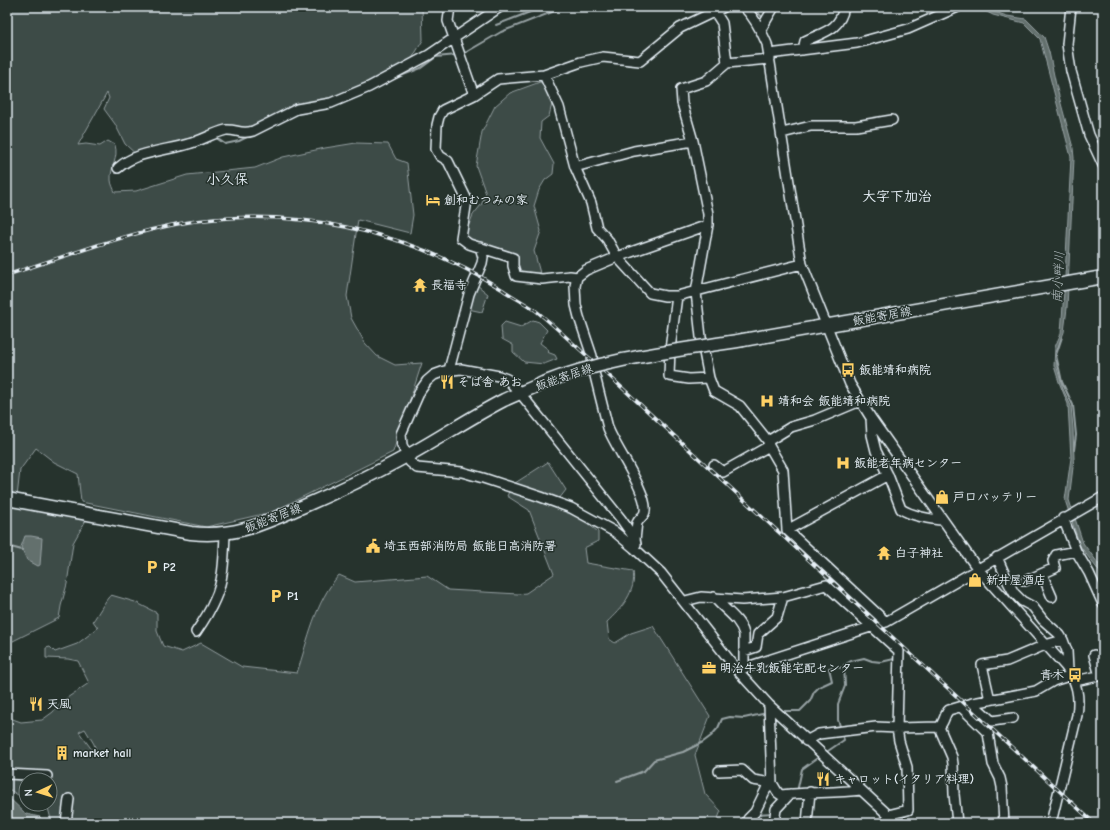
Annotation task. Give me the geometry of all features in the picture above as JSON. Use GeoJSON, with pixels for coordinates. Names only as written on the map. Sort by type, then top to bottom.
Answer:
{"type":"FeatureCollection","features":[{"type":"Feature","properties":{"kind":"main road","name":"飯能寄居線"},"geometry":{"type":"LineString","coordinates":[[7,499],[191,533],[224,534],[246,529],[271,520],[331,494],[407,456],[520,393],[543,383],[585,369],[626,359],[1103,277]]}},
{"type":"Feature","properties":{"kind":"street"},"geometry":{"type":"LineString","coordinates":[[450,7],[448,21],[474,96]]}},
{"type":"Feature","properties":{"kind":"street"},"geometry":{"type":"LineString","coordinates":[[118,168],[130,160],[161,150],[189,144],[227,130],[247,134],[297,109],[331,103],[369,87],[429,55],[500,7]]}},
{"type":"Feature","properties":{"kind":"street"},"geometry":{"type":"LineString","coordinates":[[577,277],[570,276],[542,279],[516,276],[513,258],[469,244],[461,238],[467,200],[448,161],[440,156],[436,149],[437,125],[439,117],[443,110],[474,96],[498,79],[544,75],[581,62],[603,57],[640,61],[680,28],[724,7]]}},
{"type":"Feature","properties":{"kind":"street"},"geometry":{"type":"LineString","coordinates":[[744,7],[761,29],[767,44],[802,264],[850,384],[871,418],[977,568],[1072,676]]}},
{"type":"Feature","properties":{"kind":"street"},"geometry":{"type":"LineString","coordinates":[[761,29],[774,7]]}},
{"type":"Feature","properties":{"kind":"street"},"geometry":{"type":"LineString","coordinates":[[803,50],[805,41],[836,26],[841,20],[844,7]]}},
{"type":"Feature","properties":{"kind":"street"},"geometry":{"type":"LineString","coordinates":[[886,622],[787,530],[783,470],[769,444],[740,406],[714,391],[709,378],[701,337],[696,292],[708,225],[708,214],[693,140],[682,103],[681,89],[706,81],[727,63],[803,50],[857,43],[908,29],[958,7]]}},
{"type":"Feature","properties":{"kind":"street"},"geometry":{"type":"LineString","coordinates":[[1071,7],[1067,44],[1070,71],[1089,135],[1102,160]]}},
{"type":"Feature","properties":{"kind":"street"},"geometry":{"type":"LineString","coordinates":[[714,12],[722,23],[727,63]]}},
{"type":"Feature","properties":{"kind":"street"},"geometry":{"type":"LineString","coordinates":[[544,75],[559,107],[575,168],[591,203],[597,228],[607,239],[617,257],[650,293],[665,296],[677,296],[802,264]]}},
{"type":"Feature","properties":{"kind":"street"},"geometry":{"type":"LineString","coordinates":[[782,133],[811,126],[856,126],[892,120]]}},
{"type":"Feature","properties":{"kind":"street"},"geometry":{"type":"LineString","coordinates":[[575,168],[634,151],[693,140]]}},
{"type":"Feature","properties":{"kind":"street"},"geometry":{"type":"LineString","coordinates":[[634,543],[637,522],[644,515],[646,510],[645,505],[637,483],[611,437],[608,428],[593,368],[592,356],[576,305],[575,286],[577,277],[586,270],[617,257],[708,225]]}},
{"type":"Feature","properties":{"kind":"street"},"geometry":{"type":"LineString","coordinates":[[449,370],[470,294],[482,263],[483,257],[480,247]]}},
{"type":"Feature","properties":{"kind":"street"},"geometry":{"type":"LineString","coordinates":[[677,296],[669,376],[689,379],[709,378]]}},
{"type":"Feature","properties":{"kind":"street"},"geometry":{"type":"LineString","coordinates":[[634,543],[571,508],[462,472],[417,468],[414,466],[402,445],[401,434],[420,391],[427,381],[434,376],[449,370],[461,369],[499,376],[507,379],[621,518],[634,543],[685,601],[741,669],[768,705],[897,823]]}},
{"type":"Feature","properties":{"kind":"street"},"geometry":{"type":"LineString","coordinates":[[714,465],[723,472],[769,444],[791,428],[815,420],[860,401]]}},
{"type":"Feature","properties":{"kind":"street"},"geometry":{"type":"LineString","coordinates":[[871,418],[872,435],[876,451],[888,475],[901,509],[906,512],[942,520]]}},
{"type":"Feature","properties":{"kind":"street"},"geometry":{"type":"LineString","coordinates":[[787,530],[888,475]]}},
{"type":"Feature","properties":{"kind":"street"},"geometry":{"type":"LineString","coordinates":[[741,669],[886,622],[1103,496]]}},
{"type":"Feature","properties":{"kind":"street"},"geometry":{"type":"LineString","coordinates":[[1065,518],[1076,551],[1089,573],[1103,604]]}},
{"type":"Feature","properties":{"kind":"street"},"geometry":{"type":"LineString","coordinates":[[196,632],[217,595],[224,558],[224,534]]}},
{"type":"Feature","properties":{"kind":"street"},"geometry":{"type":"LineString","coordinates":[[1025,581],[1055,568],[1053,560],[1056,555],[1076,551]]}},
{"type":"Feature","properties":{"kind":"street"},"geometry":{"type":"LineString","coordinates":[[997,557],[1014,592],[1022,601],[1034,607],[1043,620],[1060,635],[1063,640],[1078,698],[1077,716],[1051,823]]}},
{"type":"Feature","properties":{"kind":"street"},"geometry":{"type":"LineString","coordinates":[[1042,574],[1052,597]]}},
{"type":"Feature","properties":{"kind":"street"},"geometry":{"type":"LineString","coordinates":[[685,601],[701,597],[742,600],[783,597],[826,585],[899,651],[897,728],[899,741],[907,767],[908,810],[888,815]]}},
{"type":"Feature","properties":{"kind":"street"},"geometry":{"type":"LineString","coordinates":[[714,597],[719,604],[737,620],[743,629],[744,650],[741,669]]}},
{"type":"Feature","properties":{"kind":"street"},"geometry":{"type":"LineString","coordinates":[[744,650],[756,647],[758,634],[777,617],[783,597]]}},
{"type":"Feature","properties":{"kind":"street"},"geometry":{"type":"LineString","coordinates":[[990,700],[982,665],[1007,661],[1045,645],[1063,640]]}},
{"type":"Feature","properties":{"kind":"street"},"geometry":{"type":"LineString","coordinates":[[939,727],[942,724],[946,712],[972,703],[1036,691],[1053,681],[1072,676],[1101,675],[1094,655]]}},
{"type":"Feature","properties":{"kind":"street"},"geometry":{"type":"LineString","coordinates":[[972,703],[992,721],[1013,718]]}},
{"type":"Feature","properties":{"kind":"street"},"geometry":{"type":"LineString","coordinates":[[748,823],[748,819],[754,812],[770,783],[768,705]]}},
{"type":"Feature","properties":{"kind":"street"},"geometry":{"type":"LineString","coordinates":[[961,707],[988,733],[993,764],[1000,778],[1002,787],[1004,823]]}},
{"type":"Feature","properties":{"kind":"street"},"geometry":{"type":"LineString","coordinates":[[806,741],[819,734],[840,730],[876,727],[939,727]]}},
{"type":"Feature","properties":{"kind":"street"},"geometry":{"type":"LineString","coordinates":[[939,727],[952,758],[957,823]]}},
{"type":"Feature","properties":{"kind":"street"},"geometry":{"type":"LineString","coordinates":[[720,771],[742,770],[753,780],[770,783],[778,793],[781,794],[810,792],[832,793],[861,790]]}},
{"type":"Feature","properties":{"kind":"street"},"geometry":{"type":"LineString","coordinates":[[7,774],[18,775]]}},
{"type":"Feature","properties":{"kind":"street"},"geometry":{"type":"LineString","coordinates":[[807,823],[810,792]]}},
{"type":"Feature","properties":{"kind":"street"},"geometry":{"type":"LineString","coordinates":[[774,823],[776,809],[790,794]]}},
{"type":"Feature","properties":{"kind":"street"},"geometry":{"type":"LineString","coordinates":[[66,823],[69,799]]}},
{"type":"Feature","properties":{"kind":"shaded area"},"geometry":{"type":"Polygon","coordinates":[[[7,7],[422,7],[423,40],[410,62],[332,100],[294,104],[257,125],[141,159],[125,144],[115,124],[104,109],[109,98],[107,93],[78,145],[86,144],[100,146],[108,141],[115,145],[116,154],[111,180],[115,192],[136,191],[187,175],[255,168],[283,157],[325,148],[356,143],[388,144],[396,159],[407,163],[413,215],[410,233],[358,220],[347,296],[351,318],[365,343],[377,356],[395,365],[422,363],[393,452],[272,512],[206,527],[81,502],[78,474],[54,462],[36,448],[20,470],[16,506],[86,520],[73,543],[67,584],[59,618],[7,644],[7,7]]]}},
{"type":"Feature","properties":{"kind":"shaded area"},"geometry":{"type":"Polygon","coordinates":[[[977,7],[986,7],[992,11],[1007,16],[1026,19],[1044,37],[1073,148],[1074,158],[1067,308],[1064,332],[1056,353],[1057,368],[1063,389],[1071,406],[1074,459],[1069,500],[1083,543],[1103,570],[1103,581],[1099,571],[1080,546],[1065,500],[1071,458],[1068,404],[1054,366],[1055,347],[1061,333],[1071,157],[1040,39],[1024,23],[993,15],[977,7]]]}},
{"type":"Feature","properties":{"kind":"shaded area"},"geometry":{"type":"Polygon","coordinates":[[[540,82],[543,83],[552,104],[549,116],[541,122],[540,138],[554,164],[553,174],[545,180],[539,190],[534,206],[541,231],[534,251],[540,273],[522,274],[516,258],[464,237],[473,215],[481,205],[486,194],[476,166],[482,132],[495,106],[510,93],[540,82]]]}},
{"type":"Feature","properties":{"kind":"shaded area"},"geometry":{"type":"Polygon","coordinates":[[[477,285],[488,294],[482,312],[468,309],[474,287],[477,285]]]}},
{"type":"Feature","properties":{"kind":"shaded area"},"geometry":{"type":"Polygon","coordinates":[[[533,320],[539,322],[547,330],[540,343],[549,350],[547,352],[555,355],[557,359],[544,364],[524,362],[513,352],[513,345],[502,339],[501,326],[505,322],[521,327],[533,320]]]}},
{"type":"Feature","properties":{"kind":"shaded area"},"geometry":{"type":"Polygon","coordinates":[[[548,462],[566,490],[559,499],[598,532],[598,541],[584,548],[586,563],[633,571],[633,586],[627,599],[607,622],[609,639],[615,643],[631,633],[653,626],[710,716],[695,755],[705,794],[721,811],[716,823],[52,823],[49,812],[58,812],[58,772],[18,772],[18,795],[7,788],[7,717],[21,722],[42,720],[53,712],[61,702],[89,683],[78,661],[46,658],[46,648],[50,647],[55,652],[77,644],[98,628],[93,621],[111,595],[135,602],[157,613],[157,631],[163,646],[182,652],[201,643],[242,667],[297,673],[318,609],[324,597],[339,575],[355,582],[427,576],[448,590],[518,594],[526,593],[554,574],[529,510],[507,496],[512,485],[548,462]],[[85,729],[79,732],[98,758],[94,744],[85,729]]]}},
{"type":"Feature","properties":{"kind":"shaded area"},"geometry":{"type":"Polygon","coordinates":[[[25,536],[42,538],[40,565],[38,566],[27,560],[21,547],[25,536]]]}},
{"type":"Feature","properties":{"kind":"shaded area"},"geometry":{"type":"Polygon","coordinates":[[[7,796],[18,806],[18,812],[24,812],[26,814],[40,817],[45,823],[7,823],[7,796]]]}},
{"type":"Feature","properties":{"kind":"waterway"},"geometry":{"type":"LineString","coordinates":[[496,25],[543,7]]}},
{"type":"Feature","properties":{"kind":"waterway"},"geometry":{"type":"LineString","coordinates":[[463,54],[501,32],[565,7]]}},
{"type":"Feature","properties":{"kind":"waterway"},"geometry":{"type":"LineString","coordinates":[[753,7],[762,17]]}},
{"type":"Feature","properties":{"kind":"waterway"},"geometry":{"type":"LineString","coordinates":[[393,79],[421,68],[436,57],[457,55]]}},
{"type":"Feature","properties":{"kind":"waterway"},"geometry":{"type":"LineString","coordinates":[[215,137],[225,144],[239,141],[249,136]]}},
{"type":"Feature","properties":{"kind":"waterway","name":"南小畔川"},"geometry":{"type":"LineString","coordinates":[[1062,337],[1056,355],[1062,382],[1073,405],[1076,435],[1074,450]]}},
{"type":"Feature","properties":{"kind":"waterway"},"geometry":{"type":"LineString","coordinates":[[7,546],[22,550]]}},
{"type":"Feature","properties":{"kind":"waterway"},"geometry":{"type":"LineString","coordinates":[[841,729],[838,720],[838,704],[845,686],[844,665],[851,661],[864,658],[881,662],[894,659]]}},
{"type":"Feature","properties":{"kind":"waterway"},"geometry":{"type":"LineString","coordinates":[[781,711],[800,711],[810,701],[814,692],[819,687],[832,681],[829,668],[844,667]]}},
{"type":"Feature","properties":{"kind":"waterway"},"geometry":{"type":"LineString","coordinates":[[617,781],[644,771],[654,760],[683,752],[703,742],[718,728],[722,719],[730,717],[744,718],[767,713]]}},
{"type":"Feature","properties":{"kind":"waterway"},"geometry":{"type":"LineString","coordinates":[[825,753],[844,740],[842,733]]}},
{"type":"Feature","properties":{"kind":"waterway"},"geometry":{"type":"LineString","coordinates":[[797,792],[802,769],[820,756]]}},
{"type":"Feature","properties":{"kind":"waterway"},"geometry":{"type":"LineString","coordinates":[[779,813],[794,797]]}},
{"type":"Feature","properties":{"kind":"waterway"},"geometry":{"type":"LineString","coordinates":[[757,814],[773,813]]}},
{"type":"Feature","properties":{"kind":"railway"},"geometry":{"type":"LineString","coordinates":[[7,275],[98,245],[157,228],[219,219],[262,217],[304,220],[346,227],[387,237],[466,269],[531,307],[550,322],[1094,823]]}},
{"type":"Feature","properties":{"kind":"place","name":"創和むつみの家"},"geometry":{"type":"Point","coordinates":[433,200]}},
{"type":"Feature","properties":{"kind":"place","name":"長福寺"},"geometry":{"type":"Point","coordinates":[420,285]}},
{"type":"Feature","properties":{"kind":"place","name":"飯能靖和病院"},"geometry":{"type":"Point","coordinates":[848,370]}},
{"type":"Feature","properties":{"kind":"place","name":"そば舎 あお"},"geometry":{"type":"Point","coordinates":[447,382]}},
{"type":"Feature","properties":{"kind":"place","name":"靖和会 飯能靖和病院"},"geometry":{"type":"Point","coordinates":[767,401]}},
{"type":"Feature","properties":{"kind":"place","name":"飯能老年病センター"},"geometry":{"type":"Point","coordinates":[843,463]}},
{"type":"Feature","properties":{"kind":"place","name":"戸口バッテリー"},"geometry":{"type":"Point","coordinates":[942,497]}},
{"type":"Feature","properties":{"kind":"place","name":"埼玉西部消防局 飯能日高消防署"},"geometry":{"type":"Point","coordinates":[373,546]}},
{"type":"Feature","properties":{"kind":"place","name":"白子神社"},"geometry":{"type":"Point","coordinates":[884,553]}},
{"type":"Feature","properties":{"kind":"place","name":"P2"},"geometry":{"type":"Point","coordinates":[152,567]}},
{"type":"Feature","properties":{"kind":"place","name":"新井屋酒店"},"geometry":{"type":"Point","coordinates":[975,580]}},
{"type":"Feature","properties":{"kind":"place","name":"P1"},"geometry":{"type":"Point","coordinates":[276,596]}},
{"type":"Feature","properties":{"kind":"place","name":"明治牛乳飯能宅配センター"},"geometry":{"type":"Point","coordinates":[709,668]}},
{"type":"Feature","properties":{"kind":"place","name":"青木"},"geometry":{"type":"Point","coordinates":[1075,675]}},
{"type":"Feature","properties":{"kind":"place","name":"天風"},"geometry":{"type":"Point","coordinates":[36,704]}},
{"type":"Feature","properties":{"kind":"place","name":"market hall"},"geometry":{"type":"Point","coordinates":[62,753]}},
{"type":"Feature","properties":{"kind":"place","name":"キャロット(イタリア料理)"},"geometry":{"type":"Point","coordinates":[823,779]}},
{"type":"Feature","properties":{"kind":"district","name":"小久保"},"geometry":{"type":"Point","coordinates":[227,179]}},
{"type":"Feature","properties":{"kind":"district","name":"大字下加治"},"geometry":{"type":"Point","coordinates":[897,196]}}]}
